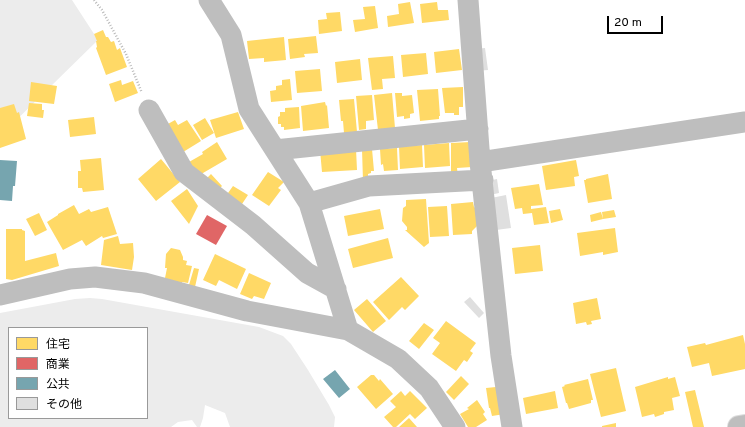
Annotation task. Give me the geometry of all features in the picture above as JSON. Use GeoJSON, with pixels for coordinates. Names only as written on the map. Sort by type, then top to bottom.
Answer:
{"type":"FeatureCollection","features":[{"type":"Feature","properties":{"kind":"main road"},"geometry":{"type":"LineString","coordinates":[[739,427],[745,426]]}},
{"type":"Feature","properties":{"kind":"street"},"geometry":{"type":"LineString","coordinates":[[209,0],[231,35],[249,109],[310,203],[348,330]]}},
{"type":"Feature","properties":{"kind":"street"},"geometry":{"type":"LineString","coordinates":[[468,0],[478,129],[501,356],[512,427]]}},
{"type":"Feature","properties":{"kind":"street"},"geometry":{"type":"LineString","coordinates":[[149,110],[184,172],[253,225],[307,273],[336,289]]}},
{"type":"Feature","properties":{"kind":"street"},"geometry":{"type":"LineString","coordinates":[[310,203],[369,186],[482,171],[745,122]]}},
{"type":"Feature","properties":{"kind":"street"},"geometry":{"type":"LineString","coordinates":[[275,150],[478,129]]}},
{"type":"Feature","properties":{"kind":"street"},"geometry":{"type":"LineString","coordinates":[[0,295],[70,279],[95,277],[144,283],[248,311],[348,330],[398,359],[429,388],[455,427]]}},
{"type":"Feature","properties":{"kind":"path"},"geometry":{"type":"LineString","coordinates":[[94,0],[102,10],[126,54],[149,110]]}},
{"type":"Feature","properties":{"kind":"shaded area"},"geometry":{"type":"Polygon","coordinates":[[[0,0],[72,0],[98,40],[0,136],[0,0]]]}},
{"type":"Feature","properties":{"kind":"shaded area"},"geometry":{"type":"Polygon","coordinates":[[[90,298],[259,327],[283,336],[291,344],[329,405],[335,417],[334,427],[230,427],[225,413],[205,405],[200,427],[197,427],[192,420],[178,422],[171,427],[0,427],[0,313],[75,299],[90,298]]]}},
{"type":"Feature","properties":{"kind":"building: 住宅"},"geometry":{"type":"Polygon","coordinates":[[[410,2],[414,23],[388,27],[387,16],[399,14],[398,4],[410,2]]]}},
{"type":"Feature","properties":{"kind":"building: 住宅"},"geometry":{"type":"Polygon","coordinates":[[[437,2],[438,10],[448,10],[449,20],[422,23],[420,4],[437,2]]]}},
{"type":"Feature","properties":{"kind":"building: 住宅"},"geometry":{"type":"Polygon","coordinates":[[[375,6],[378,28],[355,32],[353,20],[365,19],[363,7],[375,6]]]}},
{"type":"Feature","properties":{"kind":"building: 住宅"},"geometry":{"type":"Polygon","coordinates":[[[340,12],[342,31],[319,34],[318,20],[327,19],[326,13],[340,12]]]}},
{"type":"Feature","properties":{"kind":"building: 住宅"},"geometry":{"type":"Polygon","coordinates":[[[103,30],[106,37],[108,37],[111,42],[114,41],[117,50],[120,48],[127,67],[106,75],[96,48],[97,41],[94,34],[103,30]]]}},
{"type":"Feature","properties":{"kind":"building: 住宅"},"geometry":{"type":"Polygon","coordinates":[[[316,36],[318,53],[304,54],[305,57],[290,59],[288,39],[316,36]]]}},
{"type":"Feature","properties":{"kind":"building: 住宅"},"geometry":{"type":"Polygon","coordinates":[[[284,37],[286,60],[264,62],[264,58],[249,59],[247,41],[284,37]]]}},
{"type":"Feature","properties":{"kind":"building: 住宅"},"geometry":{"type":"Polygon","coordinates":[[[459,49],[462,70],[436,73],[434,52],[459,49]]]}},
{"type":"Feature","properties":{"kind":"building: 住宅"},"geometry":{"type":"Polygon","coordinates":[[[426,53],[428,74],[403,77],[401,55],[426,53]]]}},
{"type":"Feature","properties":{"kind":"building: 住宅"},"geometry":{"type":"Polygon","coordinates":[[[393,56],[395,78],[382,79],[383,89],[372,90],[368,58],[393,56]]]}},
{"type":"Feature","properties":{"kind":"building: 住宅"},"geometry":{"type":"Polygon","coordinates":[[[360,59],[362,80],[337,83],[335,62],[360,59]]]}},
{"type":"Feature","properties":{"kind":"building: 住宅"},"geometry":{"type":"Polygon","coordinates":[[[320,69],[322,91],[297,93],[295,71],[320,69]]]}},
{"type":"Feature","properties":{"kind":"building: 住宅"},"geometry":{"type":"Polygon","coordinates":[[[290,79],[292,100],[271,102],[270,91],[276,90],[276,86],[282,85],[282,80],[290,79]]]}},
{"type":"Feature","properties":{"kind":"building: 住宅"},"geometry":{"type":"Polygon","coordinates":[[[121,80],[122,85],[133,81],[138,93],[115,102],[109,84],[121,80]]]}},
{"type":"Feature","properties":{"kind":"building: 住宅"},"geometry":{"type":"Polygon","coordinates":[[[31,82],[57,86],[54,104],[29,101],[31,82]]]}},
{"type":"Feature","properties":{"kind":"building: 住宅"},"geometry":{"type":"Polygon","coordinates":[[[463,87],[463,107],[459,107],[459,115],[454,115],[454,113],[445,113],[442,88],[463,87]]]}},
{"type":"Feature","properties":{"kind":"building: 住宅"},"geometry":{"type":"Polygon","coordinates":[[[438,89],[439,119],[420,121],[417,90],[438,89]]]}},
{"type":"Feature","properties":{"kind":"building: 住宅"},"geometry":{"type":"Polygon","coordinates":[[[392,93],[395,128],[378,130],[374,95],[392,93]]]}},
{"type":"Feature","properties":{"kind":"building: 住宅"},"geometry":{"type":"Polygon","coordinates":[[[395,93],[402,93],[402,96],[412,95],[414,113],[410,114],[410,118],[404,119],[404,116],[397,117],[395,93]]]}},
{"type":"Feature","properties":{"kind":"building: 住宅"},"geometry":{"type":"Polygon","coordinates":[[[372,95],[374,120],[366,121],[366,129],[359,130],[356,96],[372,95]]]}},
{"type":"Feature","properties":{"kind":"building: 住宅"},"geometry":{"type":"Polygon","coordinates":[[[354,99],[357,132],[344,133],[339,100],[354,99]]]}},
{"type":"Feature","properties":{"kind":"building: 住宅"},"geometry":{"type":"Polygon","coordinates":[[[325,102],[326,106],[327,105],[329,128],[303,131],[301,106],[325,102]]]}},
{"type":"Feature","properties":{"kind":"building: 住宅"},"geometry":{"type":"Polygon","coordinates":[[[29,103],[42,104],[42,110],[44,110],[43,118],[27,116],[29,103]]]}},
{"type":"Feature","properties":{"kind":"building: 住宅"},"geometry":{"type":"Polygon","coordinates":[[[14,104],[17,113],[19,112],[26,139],[0,148],[0,108],[14,104]]]}},
{"type":"Feature","properties":{"kind":"building: 住宅"},"geometry":{"type":"Polygon","coordinates":[[[299,107],[300,128],[284,130],[284,127],[281,127],[281,124],[278,124],[280,112],[285,112],[285,108],[299,107]]]}},
{"type":"Feature","properties":{"kind":"building: 住宅"},"geometry":{"type":"Polygon","coordinates":[[[238,112],[244,129],[216,138],[210,120],[238,112]]]}},
{"type":"Feature","properties":{"kind":"building: 住宅"},"geometry":{"type":"Polygon","coordinates":[[[94,117],[96,134],[70,137],[68,120],[94,117]]]}},
{"type":"Feature","properties":{"kind":"building: 住宅"},"geometry":{"type":"Polygon","coordinates":[[[205,118],[214,133],[202,140],[193,125],[205,118]]]}},
{"type":"Feature","properties":{"kind":"building: 住宅"},"geometry":{"type":"Polygon","coordinates":[[[175,120],[178,125],[187,120],[201,141],[175,157],[159,129],[175,120]]]}},
{"type":"Feature","properties":{"kind":"building: 住宅"},"geometry":{"type":"Polygon","coordinates":[[[217,142],[227,159],[191,180],[182,166],[203,154],[202,152],[217,142]]]}},
{"type":"Feature","properties":{"kind":"building: 住宅"},"geometry":{"type":"Polygon","coordinates":[[[471,142],[472,167],[457,168],[458,177],[451,177],[451,143],[471,142]]]}},
{"type":"Feature","properties":{"kind":"building: 住宅"},"geometry":{"type":"Polygon","coordinates":[[[449,143],[450,166],[425,168],[424,145],[449,143]]]}},
{"type":"Feature","properties":{"kind":"building: 住宅"},"geometry":{"type":"Polygon","coordinates":[[[422,145],[423,167],[400,169],[399,147],[422,145]]]}},
{"type":"Feature","properties":{"kind":"building: 住宅"},"geometry":{"type":"Polygon","coordinates":[[[397,148],[398,170],[384,171],[383,164],[381,165],[380,149],[397,148]]]}},
{"type":"Feature","properties":{"kind":"building: 住宅"},"geometry":{"type":"Polygon","coordinates":[[[356,149],[357,170],[322,172],[320,150],[356,149]]]}},
{"type":"Feature","properties":{"kind":"building: 住宅"},"geometry":{"type":"Polygon","coordinates":[[[362,149],[372,149],[374,171],[371,171],[371,173],[368,174],[368,180],[363,181],[362,149]]]}},
{"type":"Feature","properties":{"kind":"building: 住宅"},"geometry":{"type":"Polygon","coordinates":[[[101,158],[104,190],[83,192],[82,188],[78,188],[78,171],[81,171],[80,160],[101,158]]]}},
{"type":"Feature","properties":{"kind":"building: 住宅"},"geometry":{"type":"Polygon","coordinates":[[[161,159],[180,182],[156,201],[138,179],[161,159]]]}},
{"type":"Feature","properties":{"kind":"building: 住宅"},"geometry":{"type":"Polygon","coordinates":[[[576,160],[579,176],[574,177],[575,186],[546,190],[542,166],[576,160]]]}},
{"type":"Feature","properties":{"kind":"building: 住宅"},"geometry":{"type":"Polygon","coordinates":[[[268,172],[284,182],[278,188],[281,190],[269,206],[252,195],[268,172]]]}},
{"type":"Feature","properties":{"kind":"building: 住宅"},"geometry":{"type":"Polygon","coordinates":[[[211,174],[222,186],[213,195],[202,183],[211,174]]]}},
{"type":"Feature","properties":{"kind":"building: 住宅"},"geometry":{"type":"Polygon","coordinates":[[[608,174],[612,199],[588,203],[584,180],[608,174]]]}},
{"type":"Feature","properties":{"kind":"building: 住宅"},"geometry":{"type":"Polygon","coordinates":[[[539,184],[543,205],[531,206],[531,209],[546,207],[549,223],[534,225],[532,213],[523,214],[522,208],[515,209],[511,188],[539,184]]]}},
{"type":"Feature","properties":{"kind":"building: 住宅"},"geometry":{"type":"Polygon","coordinates":[[[233,186],[248,195],[238,210],[223,200],[233,186]]]}},
{"type":"Feature","properties":{"kind":"building: 住宅"},"geometry":{"type":"Polygon","coordinates":[[[187,189],[198,206],[189,224],[171,201],[187,189]]]}},
{"type":"Feature","properties":{"kind":"building: 住宅"},"geometry":{"type":"Polygon","coordinates":[[[426,199],[429,243],[424,247],[405,230],[407,230],[407,227],[402,221],[403,208],[406,206],[406,200],[426,199]]]}},
{"type":"Feature","properties":{"kind":"building: 住宅"},"geometry":{"type":"Polygon","coordinates":[[[473,202],[474,207],[477,209],[478,225],[472,231],[472,234],[453,235],[451,204],[473,202]]]}},
{"type":"Feature","properties":{"kind":"building: 住宅"},"geometry":{"type":"Polygon","coordinates":[[[74,205],[79,214],[89,209],[91,212],[108,207],[117,234],[103,238],[102,236],[86,246],[82,240],[63,250],[47,222],[74,205]]]}},
{"type":"Feature","properties":{"kind":"building: 住宅"},"geometry":{"type":"Polygon","coordinates":[[[447,206],[449,236],[430,237],[428,207],[447,206]]]}},
{"type":"Feature","properties":{"kind":"building: 住宅"},"geometry":{"type":"Polygon","coordinates":[[[380,209],[384,229],[348,236],[344,216],[380,209]]]}},
{"type":"Feature","properties":{"kind":"building: 住宅"},"geometry":{"type":"Polygon","coordinates":[[[560,209],[563,220],[551,223],[549,211],[560,209]]]}},
{"type":"Feature","properties":{"kind":"building: 住宅"},"geometry":{"type":"Polygon","coordinates":[[[614,210],[616,217],[603,219],[602,212],[614,210]]]}},
{"type":"Feature","properties":{"kind":"building: 住宅"},"geometry":{"type":"Polygon","coordinates":[[[601,212],[603,219],[591,222],[590,215],[601,212]]]}},
{"type":"Feature","properties":{"kind":"building: 住宅"},"geometry":{"type":"Polygon","coordinates":[[[39,213],[47,230],[35,236],[26,219],[39,213]]]}},
{"type":"Feature","properties":{"kind":"building: 住宅"},"geometry":{"type":"Polygon","coordinates":[[[615,228],[618,252],[603,255],[603,252],[580,256],[577,233],[615,228]]]}},
{"type":"Feature","properties":{"kind":"building: 住宅"},"geometry":{"type":"Polygon","coordinates":[[[6,229],[22,229],[25,231],[25,261],[56,253],[59,266],[12,280],[6,279],[6,229]]]}},
{"type":"Feature","properties":{"kind":"building: 住宅"},"geometry":{"type":"Polygon","coordinates":[[[118,236],[120,244],[133,243],[134,257],[132,270],[101,265],[104,240],[118,236]]]}},
{"type":"Feature","properties":{"kind":"building: 住宅"},"geometry":{"type":"Polygon","coordinates":[[[388,238],[393,258],[353,268],[348,249],[388,238]]]}},
{"type":"Feature","properties":{"kind":"building: 住宅"},"geometry":{"type":"Polygon","coordinates":[[[540,245],[543,271],[515,274],[512,248],[540,245]]]}},
{"type":"Feature","properties":{"kind":"building: 住宅"},"geometry":{"type":"Polygon","coordinates":[[[171,248],[180,250],[183,260],[187,261],[186,265],[192,266],[188,283],[182,282],[181,285],[165,278],[167,268],[165,268],[166,254],[171,248]]]}},
{"type":"Feature","properties":{"kind":"building: 住宅"},"geometry":{"type":"Polygon","coordinates":[[[215,254],[246,269],[237,289],[219,280],[216,286],[203,280],[215,254]]]}},
{"type":"Feature","properties":{"kind":"building: 住宅"},"geometry":{"type":"Polygon","coordinates":[[[194,268],[199,269],[195,287],[189,285],[194,268]]]}},
{"type":"Feature","properties":{"kind":"building: 住宅"},"geometry":{"type":"Polygon","coordinates":[[[249,273],[271,283],[264,299],[254,296],[252,299],[240,294],[249,273]]]}},
{"type":"Feature","properties":{"kind":"building: 住宅"},"geometry":{"type":"Polygon","coordinates":[[[401,277],[419,296],[405,310],[402,307],[389,320],[373,302],[401,277]]]}},
{"type":"Feature","properties":{"kind":"building: 住宅"},"geometry":{"type":"Polygon","coordinates":[[[597,298],[601,319],[591,321],[592,324],[587,325],[586,322],[576,324],[573,303],[597,298]]]}},
{"type":"Feature","properties":{"kind":"building: 住宅"},"geometry":{"type":"Polygon","coordinates":[[[367,299],[386,321],[373,332],[354,310],[367,299]]]}},
{"type":"Feature","properties":{"kind":"building: 住宅"},"geometry":{"type":"Polygon","coordinates":[[[446,321],[476,343],[470,351],[473,353],[467,362],[464,360],[456,371],[432,354],[440,343],[433,338],[446,321]]]}},
{"type":"Feature","properties":{"kind":"building: 住宅"},"geometry":{"type":"Polygon","coordinates":[[[424,323],[434,330],[419,349],[409,341],[424,323]]]}},
{"type":"Feature","properties":{"kind":"building: 住宅"},"geometry":{"type":"Polygon","coordinates":[[[743,335],[745,344],[745,369],[712,376],[709,363],[692,367],[687,347],[705,343],[706,345],[743,335]]]}},
{"type":"Feature","properties":{"kind":"building: 住宅"},"geometry":{"type":"Polygon","coordinates":[[[616,368],[626,411],[601,417],[590,374],[616,368]]]}},
{"type":"Feature","properties":{"kind":"building: 住宅"},"geometry":{"type":"Polygon","coordinates":[[[371,375],[374,375],[379,381],[380,379],[393,394],[376,409],[357,387],[371,375]]]}},
{"type":"Feature","properties":{"kind":"building: 住宅"},"geometry":{"type":"Polygon","coordinates":[[[461,376],[469,384],[454,400],[446,392],[461,376]]]}},
{"type":"Feature","properties":{"kind":"building: 住宅"},"geometry":{"type":"Polygon","coordinates":[[[668,377],[668,379],[675,377],[680,396],[672,398],[674,410],[664,412],[664,414],[655,417],[654,414],[642,417],[635,387],[668,377]]]}},
{"type":"Feature","properties":{"kind":"building: 住宅"},"geometry":{"type":"Polygon","coordinates":[[[588,379],[593,400],[591,400],[591,403],[569,409],[562,387],[565,386],[564,385],[588,379]]]}},
{"type":"Feature","properties":{"kind":"building: 住宅"},"geometry":{"type":"Polygon","coordinates":[[[506,386],[511,413],[492,416],[489,408],[486,388],[506,386]]]}},
{"type":"Feature","properties":{"kind":"building: 住宅"},"geometry":{"type":"Polygon","coordinates":[[[695,390],[704,427],[693,427],[685,392],[695,390]]]}},
{"type":"Feature","properties":{"kind":"building: 住宅"},"geometry":{"type":"Polygon","coordinates":[[[401,391],[405,396],[410,391],[427,408],[415,419],[410,414],[396,427],[393,427],[384,417],[396,407],[390,401],[401,391]]]}},
{"type":"Feature","properties":{"kind":"building: 住宅"},"geometry":{"type":"Polygon","coordinates":[[[555,391],[558,408],[526,414],[523,398],[555,391]]]}},
{"type":"Feature","properties":{"kind":"building: 住宅"},"geometry":{"type":"Polygon","coordinates":[[[477,400],[485,412],[483,414],[487,420],[476,427],[468,427],[460,414],[469,409],[467,408],[477,400]]]}},
{"type":"Feature","properties":{"kind":"building: 住宅"},"geometry":{"type":"Polygon","coordinates":[[[409,418],[417,427],[399,427],[409,418]]]}},
{"type":"Feature","properties":{"kind":"building: 住宅"},"geometry":{"type":"Polygon","coordinates":[[[616,423],[616,427],[602,427],[602,426],[616,423]]]}},
{"type":"Feature","properties":{"kind":"building: 商業"},"geometry":{"type":"Polygon","coordinates":[[[207,215],[227,226],[216,245],[196,234],[207,215]]]}},
{"type":"Feature","properties":{"kind":"building: 公共"},"geometry":{"type":"Polygon","coordinates":[[[0,160],[17,161],[12,201],[0,200],[0,160]]]}},
{"type":"Feature","properties":{"kind":"building: 公共"},"geometry":{"type":"Polygon","coordinates":[[[335,370],[350,389],[339,398],[323,379],[335,370]]]}},
{"type":"Feature","properties":{"kind":"building: その他"},"geometry":{"type":"Polygon","coordinates":[[[485,48],[488,70],[476,71],[474,49],[485,48]]]}},
{"type":"Feature","properties":{"kind":"building: その他"},"geometry":{"type":"Polygon","coordinates":[[[497,179],[499,193],[490,195],[488,181],[497,179]]]}},
{"type":"Feature","properties":{"kind":"building: その他"},"geometry":{"type":"Polygon","coordinates":[[[506,195],[511,228],[496,230],[491,198],[506,195]]]}},
{"type":"Feature","properties":{"kind":"building: その他"},"geometry":{"type":"Polygon","coordinates":[[[470,297],[484,313],[479,318],[464,302],[470,297]]]}}]}
